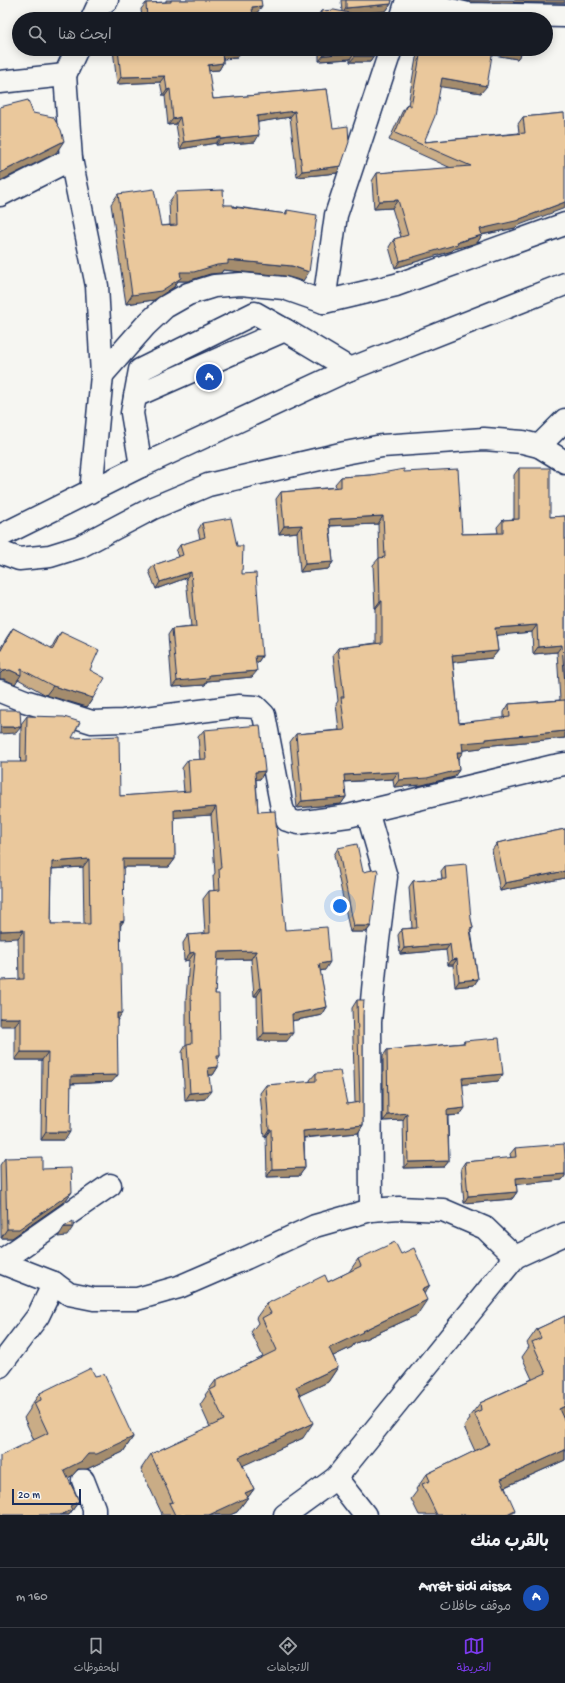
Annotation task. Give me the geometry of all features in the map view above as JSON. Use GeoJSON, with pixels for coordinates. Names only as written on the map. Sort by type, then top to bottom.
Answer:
{"type":"FeatureCollection","features":[{"type":"Feature","properties":{"kind":"street"},"geometry":{"type":"LineString","coordinates":[[95,12],[97,8],[107,0]]}},
{"type":"Feature","properties":{"kind":"street"},"geometry":{"type":"LineString","coordinates":[[404,12],[408,0],[459,12]]}},
{"type":"Feature","properties":{"kind":"street"},"geometry":{"type":"LineString","coordinates":[[553,16],[565,16]]}},
{"type":"Feature","properties":{"kind":"street"},"geometry":{"type":"LineString","coordinates":[[74,56],[65,75],[71,159],[97,286],[102,375],[91,492]]}},
{"type":"Feature","properties":{"kind":"street"},"geometry":{"type":"LineString","coordinates":[[324,302],[336,215],[389,56]]}},
{"type":"Feature","properties":{"kind":"street"},"geometry":{"type":"LineString","coordinates":[[0,82],[65,75]]}},
{"type":"Feature","properties":{"kind":"street"},"geometry":{"type":"LineString","coordinates":[[0,195],[71,159]]}},
{"type":"Feature","properties":{"kind":"street"},"geometry":{"type":"LineString","coordinates":[[102,375],[145,326],[165,307],[188,294],[214,286],[241,284],[284,288],[324,302],[396,285],[565,224]]}},
{"type":"Feature","properties":{"kind":"street"},"geometry":{"type":"LineString","coordinates":[[0,536],[141,466],[350,369],[565,284]]}},
{"type":"Feature","properties":{"kind":"street"},"geometry":{"type":"LineString","coordinates":[[141,466],[132,413],[140,370],[255,313],[350,369]]}},
{"type":"Feature","properties":{"kind":"street"},"geometry":{"type":"LineString","coordinates":[[539,446],[565,420]]}},
{"type":"Feature","properties":{"kind":"street"},"geometry":{"type":"LineString","coordinates":[[0,552],[19,559],[50,556],[78,547],[152,508],[208,485],[345,452],[408,444],[484,439],[523,442],[539,446],[565,462]]}},
{"type":"Feature","properties":{"kind":"street"},"geometry":{"type":"LineString","coordinates":[[0,691],[25,701],[92,722],[123,721],[239,706],[256,707],[267,715],[282,808],[288,820],[298,823],[348,816],[565,764]]}},
{"type":"Feature","properties":{"kind":"street"},"geometry":{"type":"LineString","coordinates":[[367,811],[386,877],[370,1022],[371,1210]]}},
{"type":"Feature","properties":{"kind":"street"},"geometry":{"type":"LineString","coordinates":[[0,1261],[110,1185]]}},
{"type":"Feature","properties":{"kind":"street"},"geometry":{"type":"LineString","coordinates":[[0,1261],[54,1283],[69,1294],[94,1299],[137,1299],[179,1287],[315,1226],[371,1210],[399,1208],[443,1210],[485,1228],[515,1257]]}},
{"type":"Feature","properties":{"kind":"street"},"geometry":{"type":"LineString","coordinates":[[286,1515],[336,1478],[515,1257],[565,1234]]}},
{"type":"Feature","properties":{"kind":"street"},"geometry":{"type":"LineString","coordinates":[[0,1366],[38,1316],[54,1283]]}},
{"type":"Feature","properties":{"kind":"street"},"geometry":{"type":"LineString","coordinates":[[336,1478],[365,1515]]}},
{"type":"Feature","properties":{"kind":"street"},"geometry":{"type":"LineString","coordinates":[[83,1480],[94,1508],[94,1515]]}},
{"type":"Feature","properties":{"kind":"building"},"geometry":{"type":"Polygon","coordinates":[[[171,0],[261,0],[262,6],[252,7],[252,12],[147,12],[146,3],[171,2],[171,0]]]}},
{"type":"Feature","properties":{"kind":"building"},"geometry":{"type":"Polygon","coordinates":[[[346,0],[392,0],[391,4],[346,8],[346,0]]]}},
{"type":"Feature","properties":{"kind":"building"},"geometry":{"type":"Polygon","coordinates":[[[334,10],[344,12],[321,12],[334,10]]]}},
{"type":"Feature","properties":{"kind":"building"},"geometry":{"type":"Polygon","coordinates":[[[119,56],[222,56],[223,63],[208,65],[213,99],[327,89],[333,128],[348,126],[349,142],[341,166],[302,171],[295,111],[257,116],[259,135],[221,139],[221,137],[184,142],[180,117],[173,119],[170,89],[167,90],[165,76],[121,77],[119,56]]]}},
{"type":"Feature","properties":{"kind":"building"},"geometry":{"type":"Polygon","coordinates":[[[420,56],[492,56],[487,86],[442,78],[435,116],[424,142],[525,133],[523,117],[564,113],[565,202],[520,220],[480,229],[482,235],[457,242],[458,244],[400,261],[394,239],[408,235],[398,200],[379,201],[377,173],[471,166],[395,133],[407,104],[411,106],[420,56]]]}},
{"type":"Feature","properties":{"kind":"building"},"geometry":{"type":"Polygon","coordinates":[[[28,100],[33,113],[53,117],[61,130],[64,141],[0,174],[0,107],[28,100]]]}},
{"type":"Feature","properties":{"kind":"building"},"geometry":{"type":"Polygon","coordinates":[[[154,189],[161,226],[177,225],[176,192],[223,190],[224,205],[233,205],[233,207],[287,214],[287,210],[317,215],[309,272],[292,266],[228,260],[228,264],[217,265],[194,272],[180,272],[181,278],[161,291],[132,295],[118,194],[154,189]]]}},
{"type":"Feature","properties":{"kind":"building"},"geometry":{"type":"Polygon","coordinates":[[[519,468],[550,468],[550,517],[565,516],[565,685],[562,645],[538,647],[537,625],[495,628],[498,651],[452,655],[459,723],[510,717],[509,704],[565,700],[565,731],[462,743],[463,752],[457,752],[459,770],[427,778],[399,780],[398,772],[344,775],[346,797],[302,801],[296,734],[345,730],[341,697],[344,697],[338,648],[382,643],[382,601],[380,601],[379,558],[385,557],[383,516],[329,519],[333,562],[305,564],[302,525],[284,526],[281,492],[341,487],[341,477],[371,475],[404,469],[404,472],[458,469],[462,534],[503,533],[503,520],[519,519],[519,468]]]}},
{"type":"Feature","properties":{"kind":"building"},"geometry":{"type":"Polygon","coordinates":[[[231,518],[237,546],[243,546],[242,574],[256,573],[262,656],[255,656],[257,671],[209,675],[209,678],[177,681],[172,629],[196,627],[191,572],[160,582],[154,565],[183,555],[180,545],[205,537],[202,523],[231,518]]]}},
{"type":"Feature","properties":{"kind":"building"},"geometry":{"type":"Polygon","coordinates":[[[13,628],[53,649],[61,632],[99,650],[90,670],[105,678],[93,698],[53,686],[21,669],[21,675],[10,670],[3,671],[0,669],[0,652],[13,628]]]}},
{"type":"Feature","properties":{"kind":"building"},"geometry":{"type":"Polygon","coordinates":[[[0,710],[20,710],[21,727],[0,727],[0,710]]]}},
{"type":"Feature","properties":{"kind":"building"},"geometry":{"type":"Polygon","coordinates":[[[27,716],[64,717],[80,722],[72,738],[119,736],[120,796],[190,791],[188,760],[206,759],[204,730],[260,725],[265,771],[255,772],[258,812],[275,811],[285,930],[327,927],[330,962],[319,964],[327,1007],[292,1014],[293,1033],[264,1033],[262,988],[260,988],[256,951],[218,952],[215,994],[219,994],[220,1056],[217,1056],[218,1067],[208,1068],[211,1091],[190,1093],[187,1044],[192,1043],[191,991],[195,952],[190,953],[188,935],[210,933],[209,891],[220,890],[219,869],[221,868],[216,807],[174,810],[175,859],[123,859],[124,921],[120,922],[122,1013],[117,1013],[118,1075],[71,1076],[70,1132],[46,1132],[48,1052],[21,1052],[21,1018],[0,1018],[0,980],[24,979],[24,930],[0,931],[0,762],[26,762],[27,716]],[[89,859],[52,862],[51,924],[90,924],[89,859]]]}},
{"type":"Feature","properties":{"kind":"building"},"geometry":{"type":"Polygon","coordinates":[[[565,829],[565,871],[505,883],[497,843],[565,829]]]}},
{"type":"Feature","properties":{"kind":"building"},"geometry":{"type":"Polygon","coordinates":[[[357,844],[363,872],[377,869],[378,872],[371,926],[354,926],[338,848],[357,844]]]}},
{"type":"Feature","properties":{"kind":"building"},"geometry":{"type":"Polygon","coordinates":[[[466,864],[473,928],[470,929],[478,979],[459,981],[457,959],[452,960],[450,944],[404,948],[402,929],[417,928],[413,881],[446,879],[445,866],[466,864]]]}},
{"type":"Feature","properties":{"kind":"building"},"geometry":{"type":"Polygon","coordinates":[[[357,1000],[364,1000],[363,1125],[303,1131],[305,1168],[272,1169],[271,1129],[269,1129],[266,1085],[316,1081],[316,1073],[340,1071],[347,1104],[360,1102],[357,1000]]]}},
{"type":"Feature","properties":{"kind":"building"},"geometry":{"type":"Polygon","coordinates":[[[499,1038],[503,1074],[462,1078],[465,1108],[447,1110],[449,1161],[408,1162],[407,1113],[388,1115],[387,1050],[465,1043],[464,1041],[499,1038]]]}},
{"type":"Feature","properties":{"kind":"building"},"geometry":{"type":"Polygon","coordinates":[[[564,1144],[565,1174],[516,1178],[517,1192],[468,1196],[465,1162],[516,1157],[515,1148],[564,1144]]]}},
{"type":"Feature","properties":{"kind":"building"},"geometry":{"type":"Polygon","coordinates":[[[42,1157],[42,1169],[71,1168],[72,1192],[19,1229],[7,1229],[5,1158],[42,1157]]]}},
{"type":"Feature","properties":{"kind":"building"},"geometry":{"type":"Polygon","coordinates":[[[73,1221],[73,1227],[64,1227],[73,1221]]]}},
{"type":"Feature","properties":{"kind":"building"},"geometry":{"type":"Polygon","coordinates":[[[395,1242],[401,1254],[414,1248],[430,1285],[422,1289],[427,1300],[329,1348],[338,1367],[296,1387],[313,1423],[239,1457],[254,1489],[245,1493],[248,1497],[209,1515],[175,1515],[169,1503],[173,1502],[151,1454],[224,1420],[210,1390],[216,1387],[216,1380],[277,1350],[262,1318],[271,1313],[266,1304],[325,1275],[328,1282],[361,1266],[358,1259],[395,1242]]]}},
{"type":"Feature","properties":{"kind":"building"},"geometry":{"type":"Polygon","coordinates":[[[565,1316],[565,1406],[559,1409],[565,1422],[565,1450],[501,1479],[515,1510],[507,1515],[437,1515],[422,1484],[430,1481],[427,1474],[489,1444],[474,1413],[481,1410],[480,1403],[546,1373],[532,1342],[541,1338],[537,1329],[565,1316]]]}},
{"type":"Feature","properties":{"kind":"building"},"geometry":{"type":"Polygon","coordinates":[[[91,1368],[95,1376],[104,1374],[133,1437],[97,1454],[88,1454],[82,1461],[64,1470],[79,1501],[70,1506],[72,1510],[60,1515],[0,1515],[0,1456],[48,1433],[34,1403],[41,1400],[40,1393],[91,1368]]]}},
{"type":"Feature","properties":{"kind":"place","name":"Arrêt sidi aissa"},"geometry":{"type":"Point","coordinates":[209,377]}}]}
